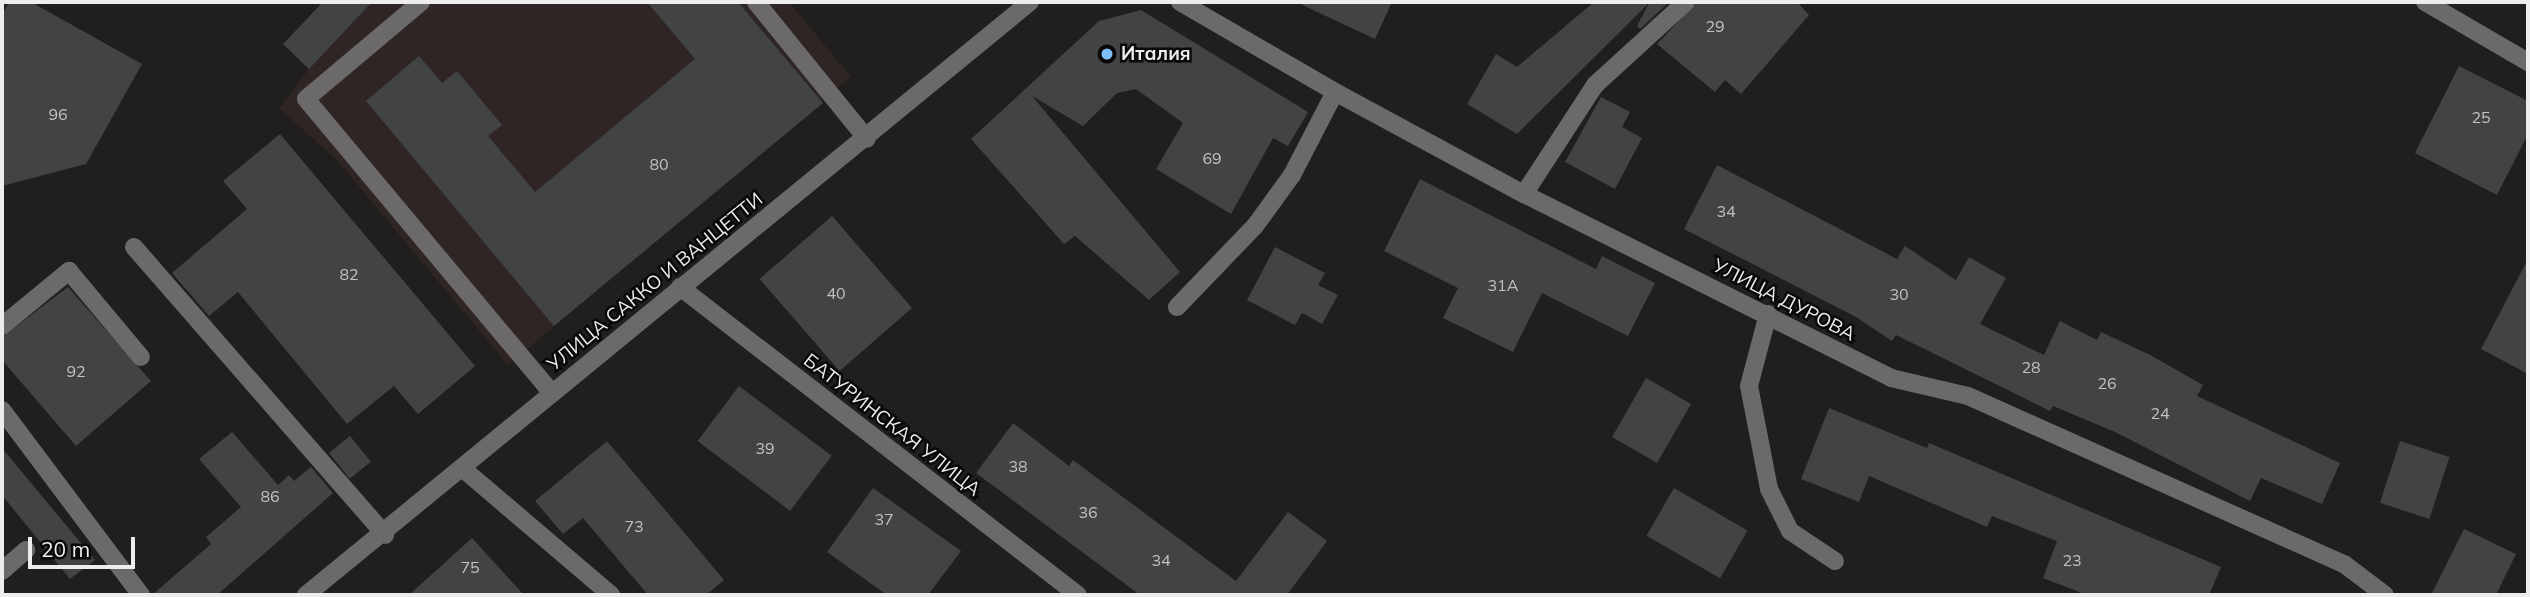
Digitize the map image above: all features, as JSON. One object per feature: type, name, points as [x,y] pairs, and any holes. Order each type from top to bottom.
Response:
[{"type":"street","points":[[421,2],[306,99],[552,393]]},
{"type":"street","points":[[756,2],[867,139]]},
{"type":"street","name":"УЛИЦА САККО И ВАНЦЕТТИ","points":[[306,595],[385,535],[680,287],[867,139],[1031,2]]},
{"type":"street","name":"УЛИЦА ДУРОВА","points":[[1181,2],[1335,92],[1524,194],[1768,314],[1891,379],[1968,396],[2344,564],[2385,595]]},
{"type":"street","points":[[1524,194],[1595,85],[1686,2]]},
{"type":"street","points":[[2425,2],[2528,62]]},
{"type":"street","points":[[1177,307],[1255,226],[1292,175],[1335,92]]},
{"type":"street","points":[[134,247],[385,535]]},
{"type":"street","points":[[2,326],[69,271],[141,357]]},
{"type":"street","name":"БАТУРИНСКАЯ УЛИЦА","points":[[680,287],[1078,595]]},
{"type":"street","points":[[1768,314],[1749,386],[1769,489],[1790,531],[1835,561]]},
{"type":"street","points":[[2,410],[141,595]]},
{"type":"street","points":[[462,468],[611,595]]},
{"type":"street","points":[[2,571],[26,550]]},
{"type":"shaded area","points":[[323,2],[789,2],[851,77],[508,365],[337,160],[279,108],[309,69],[283,44]]},
{"type":"building","points":[[9,2],[31,2],[142,64],[86,164],[2,186],[2,15]]},
{"type":"building","points":[[323,2],[372,2],[309,69],[283,44]]},
{"type":"building","points":[[647,2],[738,2],[823,103],[554,326],[366,101],[419,56],[442,83],[457,71],[502,125],[488,136],[535,192],[695,59]]},
{"type":"building","points":[[1296,2],[1392,2],[1375,39]]},
{"type":"building","points":[[1594,2],[1669,2],[1640,29],[1637,26],[1649,3],[1517,134],[1467,104],[1496,54],[1517,67]]},
{"type":"building","points":[[1697,2],[1797,2],[1809,15],[1741,94],[1725,80],[1715,92],[1657,44]]},
{"type":"building","points":[[1141,10],[1308,112],[1288,146],[1273,138],[1231,214],[1156,169],[1183,123],[1136,89],[1117,93],[1083,126],[1032,96],[1180,272],[1149,300],[1075,236],[1064,244],[971,139],[1099,21]]},
{"type":"building","points":[[2459,66],[2528,101],[2528,134],[2497,195],[2415,153]]},
{"type":"building","points":[[1601,97],[1630,112],[1622,127],[1642,138],[1615,189],[1565,162]]},
{"type":"building","points":[[280,134],[475,366],[418,414],[394,386],[347,424],[238,292],[209,316],[172,273],[247,209],[223,181]]},
{"type":"building","points":[[1717,165],[1897,259],[1905,246],[1956,280],[1969,257],[2006,278],[1980,324],[2044,355],[2060,321],[2097,340],[2101,332],[2150,355],[2203,385],[2197,396],[2340,463],[2322,504],[2261,478],[2250,501],[2115,432],[2053,406],[2050,411],[1896,335],[1892,341],[1856,317],[1684,229]]},
{"type":"building","points":[[1420,179],[1596,269],[1602,256],[1655,283],[1628,336],[1542,293],[1513,352],[1443,318],[1458,288],[1384,251]]},
{"type":"building","points":[[832,216],[912,308],[840,371],[760,279]]},
{"type":"building","points":[[1275,247],[1325,273],[1318,285],[1338,295],[1322,324],[1302,313],[1295,325],[1247,300]]},
{"type":"building","points":[[2528,259],[2528,374],[2481,349]]},
{"type":"building","points":[[68,287],[151,381],[76,446],[2,360],[2,337]]},
{"type":"building","points":[[1646,378],[1691,404],[1657,463],[1612,437]]},
{"type":"building","points":[[739,386],[832,456],[790,511],[697,441]]},
{"type":"building","points":[[1829,408],[1927,448],[1929,443],[2221,567],[2209,595],[2087,595],[2043,578],[2057,541],[1992,516],[1987,527],[1869,476],[1859,502],[1801,479]]},
{"type":"building","points":[[1013,423],[1069,466],[1073,460],[1236,581],[1288,512],[1327,541],[1287,595],[1140,595],[976,473]]},
{"type":"building","points":[[232,432],[278,485],[289,475],[294,481],[311,467],[333,493],[217,595],[152,595],[211,544],[206,537],[241,507],[199,459]]},
{"type":"building","points":[[350,436],[371,462],[350,479],[329,453]]},
{"type":"building","points":[[607,441],[724,580],[706,595],[648,595],[583,518],[563,534],[535,501]]},
{"type":"building","points":[[2400,441],[2449,457],[2429,519],[2380,503]]},
{"type":"building","points":[[2,448],[95,560],[70,579],[2,495]]},
{"type":"building","points":[[873,488],[961,551],[928,595],[887,595],[827,552]]},
{"type":"building","points":[[1674,488],[1748,530],[1720,578],[1646,536]]},
{"type":"building","points":[[2464,529],[2516,554],[2496,595],[2431,595]]},
{"type":"building","points":[[472,538],[524,595],[409,595]]},
{"type":"place","name":"Италия","points":[[1107,54]]}]
